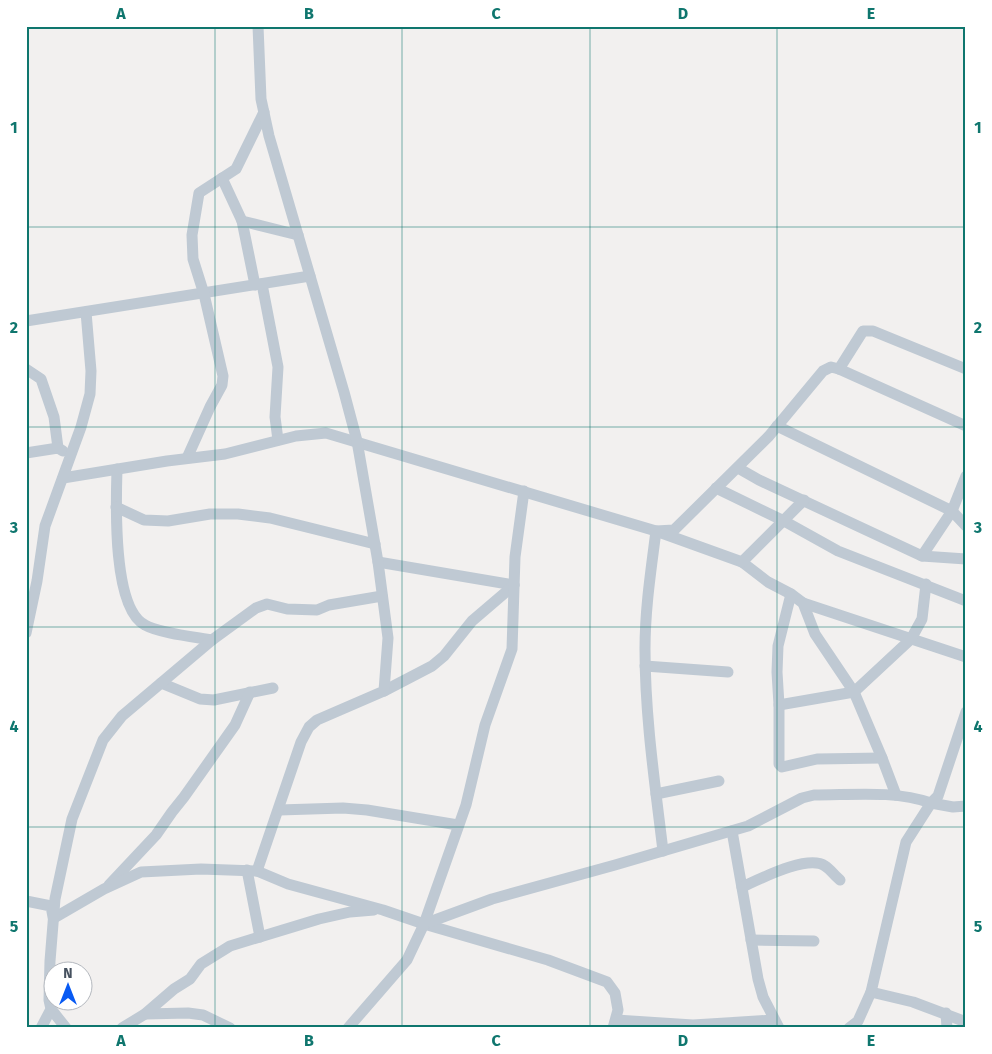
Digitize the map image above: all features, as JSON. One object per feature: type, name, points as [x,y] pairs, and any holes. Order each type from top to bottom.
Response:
[{"type":"street","points":[[258,26],[261,99],[268,136],[357,441],[378,562],[388,638],[384,691]]},
{"type":"street","points":[[187,458],[222,385],[223,376],[204,294],[193,259],[192,235],[198,192],[236,169],[264,112]]},
{"type":"street","points":[[222,178],[242,222],[278,367],[275,417],[278,440]]},
{"type":"street","points":[[242,222],[298,235]]},
{"type":"street","points":[[26,321],[310,276]]},
{"type":"street","points":[[26,633],[32,581],[45,526],[71,455],[90,394],[91,371],[86,312]]},
{"type":"street","points":[[839,369],[863,330],[874,331],[966,369]]},
{"type":"street","points":[[656,531],[674,530],[738,468],[777,426],[823,371],[831,367],[966,426]]},
{"type":"street","points":[[26,369],[41,379],[54,417],[58,448]]},
{"type":"street","points":[[777,426],[952,511],[966,526]]},
{"type":"street","points":[[63,478],[187,458],[226,454],[296,436],[326,432],[656,531],[742,562],[768,582],[791,594],[803,603],[966,657]]},
{"type":"street","points":[[26,453],[58,448],[71,455]]},
{"type":"street","points":[[738,468],[759,480],[922,556],[966,559]]},
{"type":"street","points":[[117,469],[118,557],[128,607],[144,625],[212,640]]},
{"type":"street","points":[[922,556],[952,511],[966,476]]},
{"type":"street","points":[[716,488],[784,520],[838,551],[966,601]]},
{"type":"street","points":[[348,1028],[407,960],[424,924],[466,804],[485,725],[500,689],[512,650],[514,585],[524,491]]},
{"type":"street","points":[[742,562],[804,500]]},
{"type":"street","points":[[116,507],[144,520],[168,520],[210,514],[238,514],[270,518],[375,544]]},
{"type":"street","points":[[656,531],[646,616],[645,666],[647,708],[663,851]]},
{"type":"street","points":[[378,562],[514,585]]},
{"type":"street","points":[[779,705],[854,692],[910,639],[922,619],[926,584]]},
{"type":"street","points":[[260,937],[252,870],[279,810],[300,742],[309,727],[317,720],[384,691],[432,666],[444,656],[472,621],[514,585]]},
{"type":"street","points":[[791,594],[778,646],[779,764],[782,767],[817,758],[882,758]]},
{"type":"street","points":[[51,962],[55,899],[72,819],[103,740],[122,716],[212,640],[245,614],[256,608],[267,604],[288,609],[317,610],[329,605],[382,596]]},
{"type":"street","points":[[803,603],[815,634],[854,692],[896,795]]},
{"type":"street","points":[[645,666],[728,672]]},
{"type":"street","points":[[161,684],[200,699],[214,700],[273,688]]},
{"type":"street","points":[[104,890],[156,835],[235,725],[250,692]]},
{"type":"street","points":[[849,1028],[858,1021],[871,992],[906,842],[931,803],[938,796],[966,712]]},
{"type":"street","points":[[656,794],[719,781]]},
{"type":"street","points":[[424,924],[492,899],[748,826],[802,798],[814,794],[896,795],[915,797],[931,803],[953,807],[966,806]]},
{"type":"street","points":[[279,810],[359,809],[458,825]]},
{"type":"street","points":[[54,918],[141,872],[201,869],[252,870],[288,884],[383,910],[424,924],[548,960],[608,982],[615,993],[618,1010],[614,1024],[693,1026],[776,1024],[763,997],[732,831]]},
{"type":"street","points":[[742,886],[788,867],[814,863],[825,865],[840,880]]},
{"type":"street","points":[[26,901],[51,906],[54,918]]},
{"type":"street","points":[[122,1028],[145,1014],[174,989],[190,979],[201,964],[230,946],[319,919],[350,912],[383,910]]},
{"type":"street","points":[[751,940],[814,941]]},
{"type":"street","points":[[871,992],[913,1002],[966,1022]]},
{"type":"street","points":[[41,1028],[49,1012]]},
{"type":"street","points":[[53,1012],[66,1028]]},
{"type":"street","points":[[145,1014],[188,1013],[203,1016],[230,1028]]},
{"type":"street","points":[[946,1013],[947,1028]]}]
